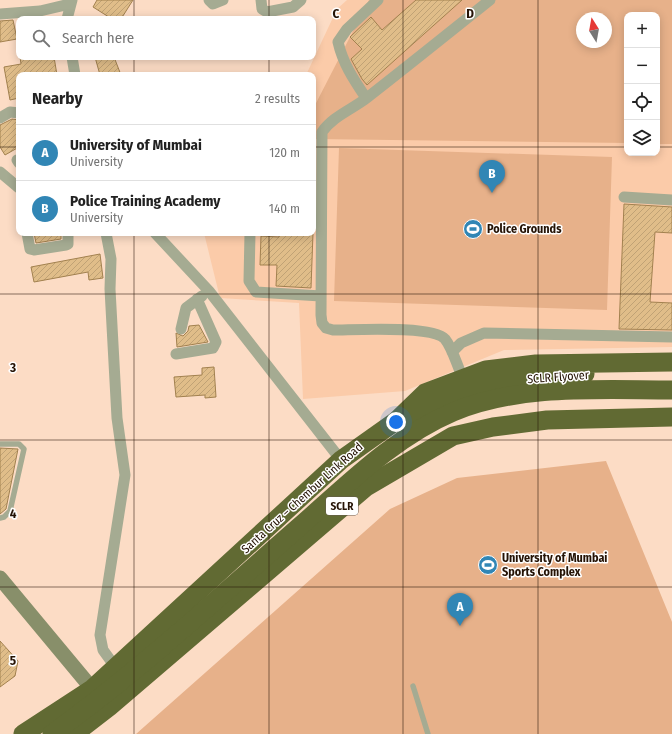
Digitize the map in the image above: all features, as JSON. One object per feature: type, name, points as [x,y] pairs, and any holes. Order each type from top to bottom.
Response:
[{"type":"highway","name":"Santa Cruz – Chembur Link Road","points":[[23,734],[92,689],[341,460],[396,421],[425,392],[486,370],[536,364],[672,362]]},
{"type":"highway","name":"SCLR Flyover","points":[[396,421],[425,411],[448,399],[480,387],[511,381],[585,374],[672,375]]},
{"type":"highway","points":[[52,734],[92,705],[159,649],[379,457],[424,427],[452,412],[484,402],[514,396],[586,390],[672,390]]},
{"type":"highway","name":"SCLR","points":[[74,734],[109,707],[366,487],[453,436],[493,427],[547,420],[672,417]]},
{"type":"street","points":[[209,0],[213,4],[223,0]]},
{"type":"street","points":[[261,0],[262,9],[267,12],[293,7],[301,0]]},
{"type":"street","points":[[366,98],[350,75],[341,56],[338,42],[347,28],[378,0]]},
{"type":"street","points":[[463,378],[452,352],[444,338],[434,332],[404,330],[333,330],[326,328],[322,323],[320,296],[318,132],[335,118],[366,98],[490,0]]},
{"type":"street","points":[[0,14],[40,11],[71,2],[68,16]]},
{"type":"street","points":[[72,60],[74,72]]},
{"type":"street","points":[[0,118],[10,112],[16,113]]},
{"type":"street","points":[[0,172],[16,185]]},
{"type":"street","points":[[624,197],[672,200]]},
{"type":"street","points":[[28,236],[30,249],[34,250],[66,245],[69,240],[68,236]]},
{"type":"street","points":[[107,236],[111,259],[110,289],[117,418],[125,476],[100,635],[103,650],[116,668]]},
{"type":"street","points":[[158,236],[209,291],[341,460]]},
{"type":"street","points":[[250,236],[249,281],[256,292],[320,296]]},
{"type":"street","points":[[181,329],[186,308],[209,291]]},
{"type":"street","points":[[176,354],[213,348],[215,346],[216,342],[197,299]]},
{"type":"street","points":[[452,352],[461,343],[484,333],[672,337]]},
{"type":"street","points":[[0,578],[92,689],[109,707]]},
{"type":"lane","points":[[0,444],[19,444],[24,449],[10,511],[4,517],[0,518]]},
{"type":"lane","points":[[413,686],[428,734]]},
{"type":"shaded area","points":[[347,0],[672,0],[672,347],[504,350],[405,391],[303,399],[299,303],[220,298],[205,236],[316,236],[316,72],[307,72],[313,60],[316,60],[316,54],[337,9]]},
{"type":"shaded area","points":[[369,0],[672,0],[672,144],[660,144],[660,12],[624,12],[624,143],[316,139],[316,103]]},
{"type":"shaded area","name":"Police Grounds","points":[[339,148],[612,157],[607,310],[334,301]]},
{"type":"shaded area","name":"University of Mumbai Sports Complex","points":[[606,461],[672,622],[672,734],[136,734],[390,509],[457,478]]},
{"type":"building","points":[[97,0],[133,0],[123,16],[107,16],[93,7]]},
{"type":"building","points":[[416,0],[462,0],[367,85],[351,59],[362,49],[350,37],[371,17],[382,30]]},
{"type":"building","points":[[13,20],[16,39],[0,42],[0,21]]},
{"type":"building","points":[[20,60],[54,60],[56,72],[16,72],[16,99],[10,100],[4,67],[21,64]]},
{"type":"building","points":[[96,60],[115,60],[120,72],[99,72]]},
{"type":"building","points":[[12,119],[16,120],[16,149],[5,155],[0,147],[0,125]]},
{"type":"building","points":[[624,204],[672,207],[672,233],[655,232],[650,302],[672,303],[672,330],[619,329]]},
{"type":"building","points":[[35,236],[61,236],[61,239],[36,243]]},
{"type":"building","points":[[261,236],[313,236],[311,288],[276,286],[277,265],[260,265]]},
{"type":"building","points":[[100,254],[103,278],[89,280],[88,272],[34,282],[31,267]]},
{"type":"building","points":[[199,325],[208,342],[177,347],[176,333],[183,336],[188,331],[189,326]]},
{"type":"building","points":[[214,367],[216,397],[205,398],[205,395],[176,397],[174,377],[202,375],[202,368]]},
{"type":"building","points":[[0,448],[18,449],[6,509],[0,514]]},
{"type":"building","points":[[0,641],[18,661],[15,676],[0,687]]},
{"type":"place","name":"Police Training Academy","points":[[492,193]]},
{"type":"place","name":"Police Grounds","points":[[473,229]]},
{"type":"place","name":"University of Mumbai Sports Complex","points":[[488,565]]},
{"type":"place","name":"University of Mumbai","points":[[460,626]]}]
